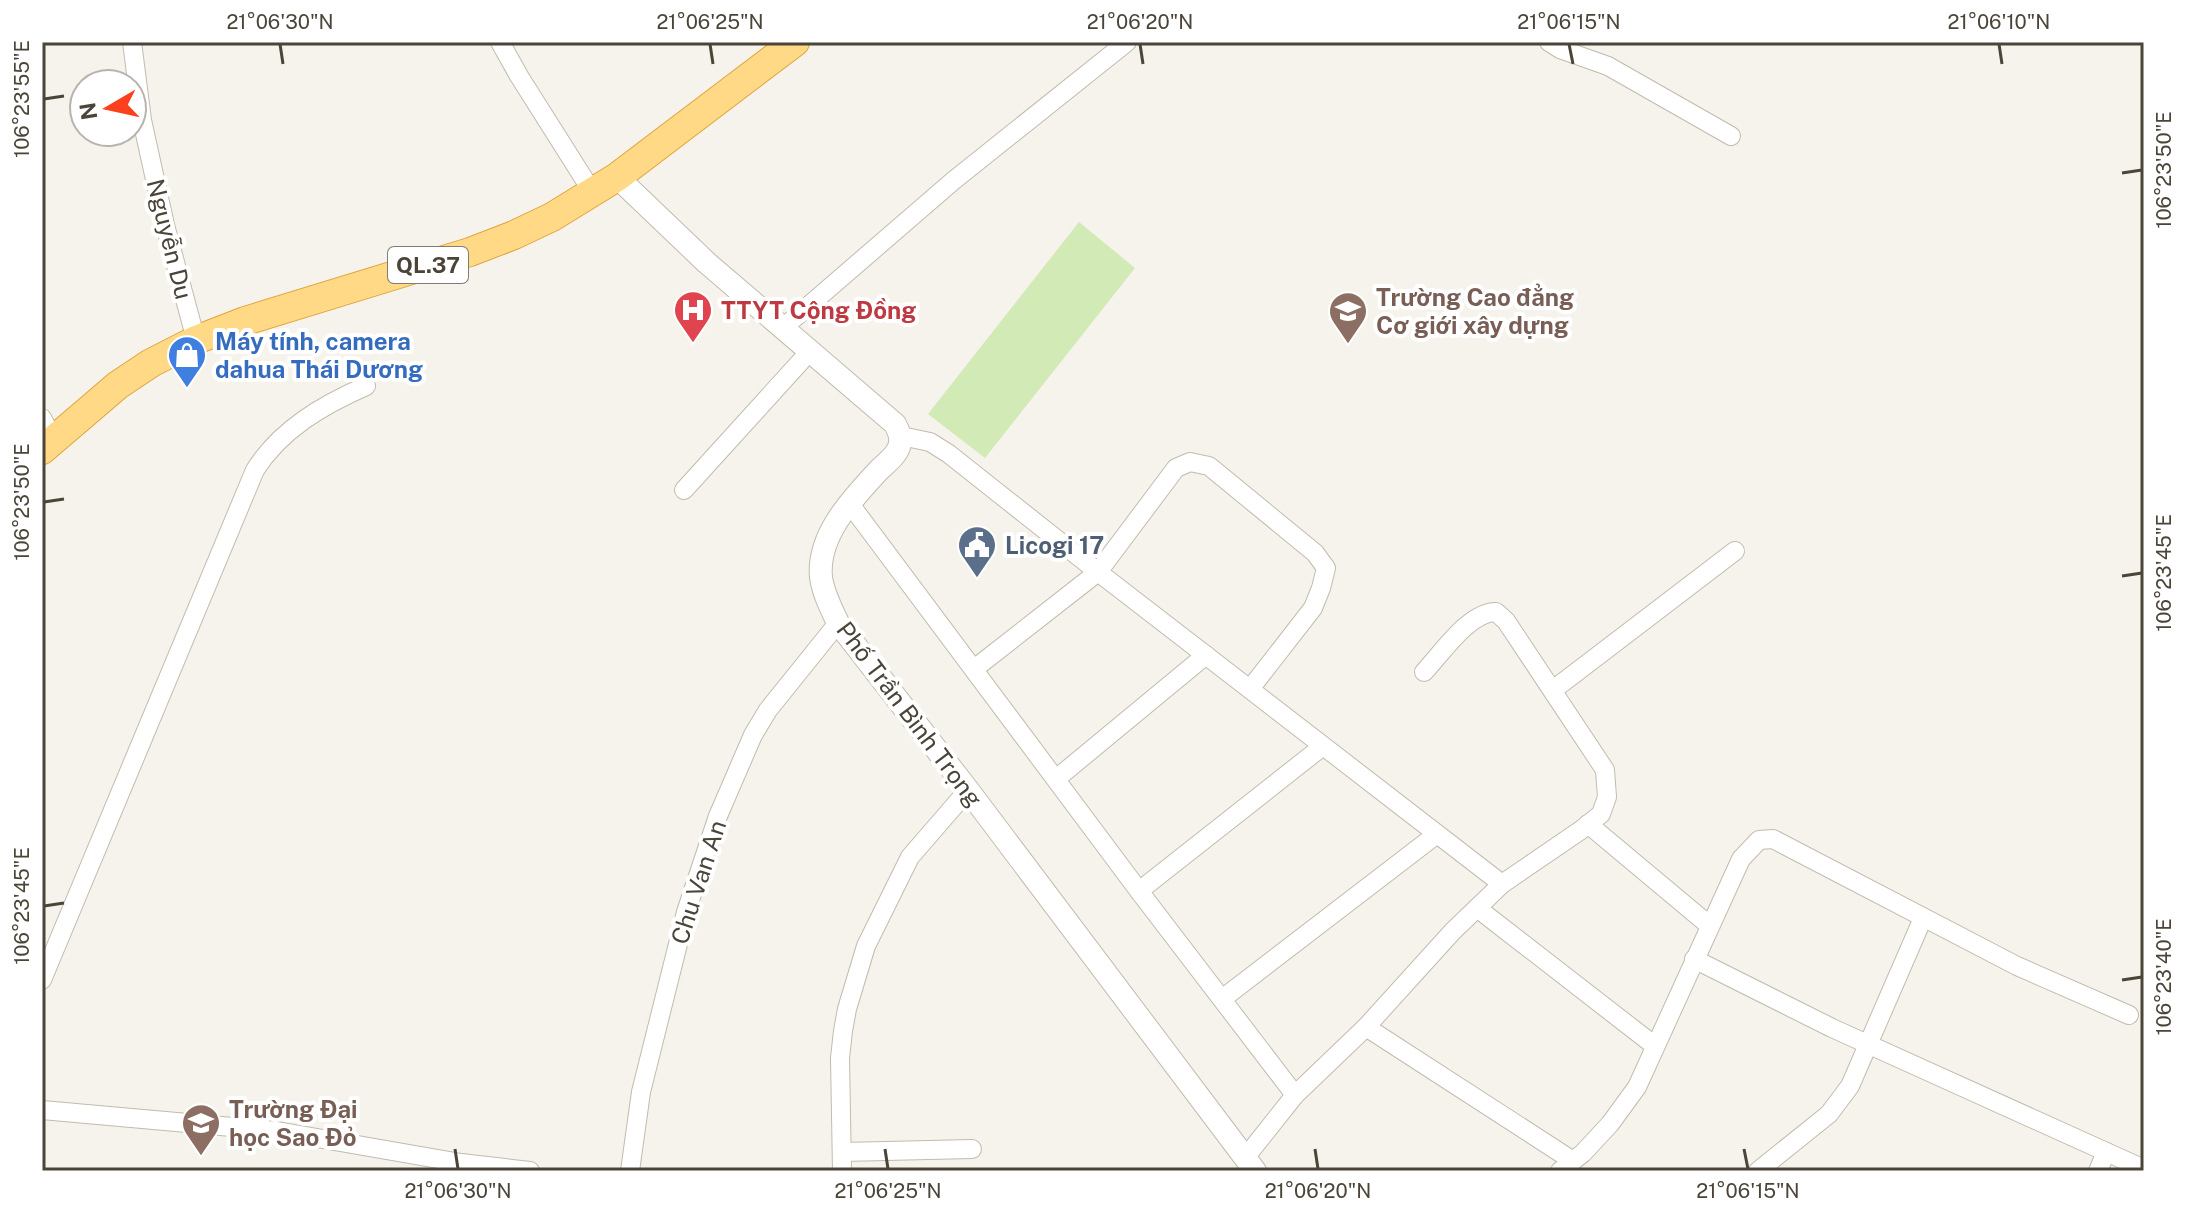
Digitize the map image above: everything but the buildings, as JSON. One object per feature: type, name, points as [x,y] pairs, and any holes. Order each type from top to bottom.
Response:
[{"type":"highway","name":"QL.37","points":[[46,436],[151,363],[196,340],[245,321],[470,252],[552,217],[617,177],[795,42]]},
{"type":"street","name":"Nguyễn Du","points":[[132,42],[145,135],[196,340]]},
{"type":"street","points":[[500,42],[593,193]]},
{"type":"street","points":[[784,327],[953,181],[1127,42]]},
{"type":"street","points":[[1549,42],[1608,66],[1731,136]]},
{"type":"street","points":[[617,177],[707,263],[895,424],[901,436],[930,442],[949,454],[1502,884]]},
{"type":"street","points":[[684,490],[811,350]]},
{"type":"street","points":[[42,980],[255,470],[268,450],[306,418],[366,386]]},
{"type":"street","name":"Phố Trần Bình Trọng","points":[[901,436],[899,450],[850,504],[822,555],[821,577],[838,623],[1250,1164]]},
{"type":"street","points":[[974,669],[1098,572],[1176,468],[1190,462],[1209,466],[1315,553],[1326,568],[1313,608],[1250,689]]},
{"type":"street","points":[[850,504],[1295,1095]]},
{"type":"street","points":[[1553,690],[1735,551]]},
{"type":"street","points":[[1250,1164],[1295,1095],[1366,1027],[1453,931],[1502,884],[1601,814],[1607,797],[1605,770],[1506,621],[1496,612],[1485,612],[1466,626],[1424,672]]},
{"type":"street","name":"Chu Van An","points":[[630,1171],[641,1092],[678,942],[697,874],[718,816],[753,735],[768,710],[838,623]]},
{"type":"street","points":[[1056,779],[1206,655]]},
{"type":"street","points":[[1139,891],[1323,746]]},
{"type":"street","points":[[968,790],[910,857],[866,946],[847,1009],[840,1058],[842,1162],[972,1149]]},
{"type":"street","points":[[1588,824],[1710,926]]},
{"type":"street","points":[[1222,999],[1437,834]]},
{"type":"street","points":[[1366,1027],[1567,1166],[1610,1124],[1637,1087],[1741,859],[1759,840],[1773,839],[2017,966],[2129,1015]]},
{"type":"street","points":[[1477,908],[1655,1046]]},
{"type":"street","points":[[1758,1171],[1829,1114],[1850,1086],[1923,918]]},
{"type":"street","points":[[1694,959],[1869,1045],[2144,1169]]},
{"type":"street","points":[[42,1110],[277,1131],[461,1163],[530,1171]]},
{"type":"street","points":[[2098,1171],[2106,1152]]},
{"type":"green space","points":[[1079,222],[1135,268],[985,458],[928,414]]},
{"type":"place","name":"TTYT Cộng Đồng","points":[[693,344]]},
{"type":"place","name":"Trường Cao đẳng Cơ giới xây dựng","points":[[1348,345]]},
{"type":"place","name":"Máy tính, camera dahua Thái Dương","points":[[187,389]]},
{"type":"place","name":"Licogi 17","points":[[977,579]]},
{"type":"place","name":"Trường Đại học Sao Đỏ","points":[[201,1157]]}]
